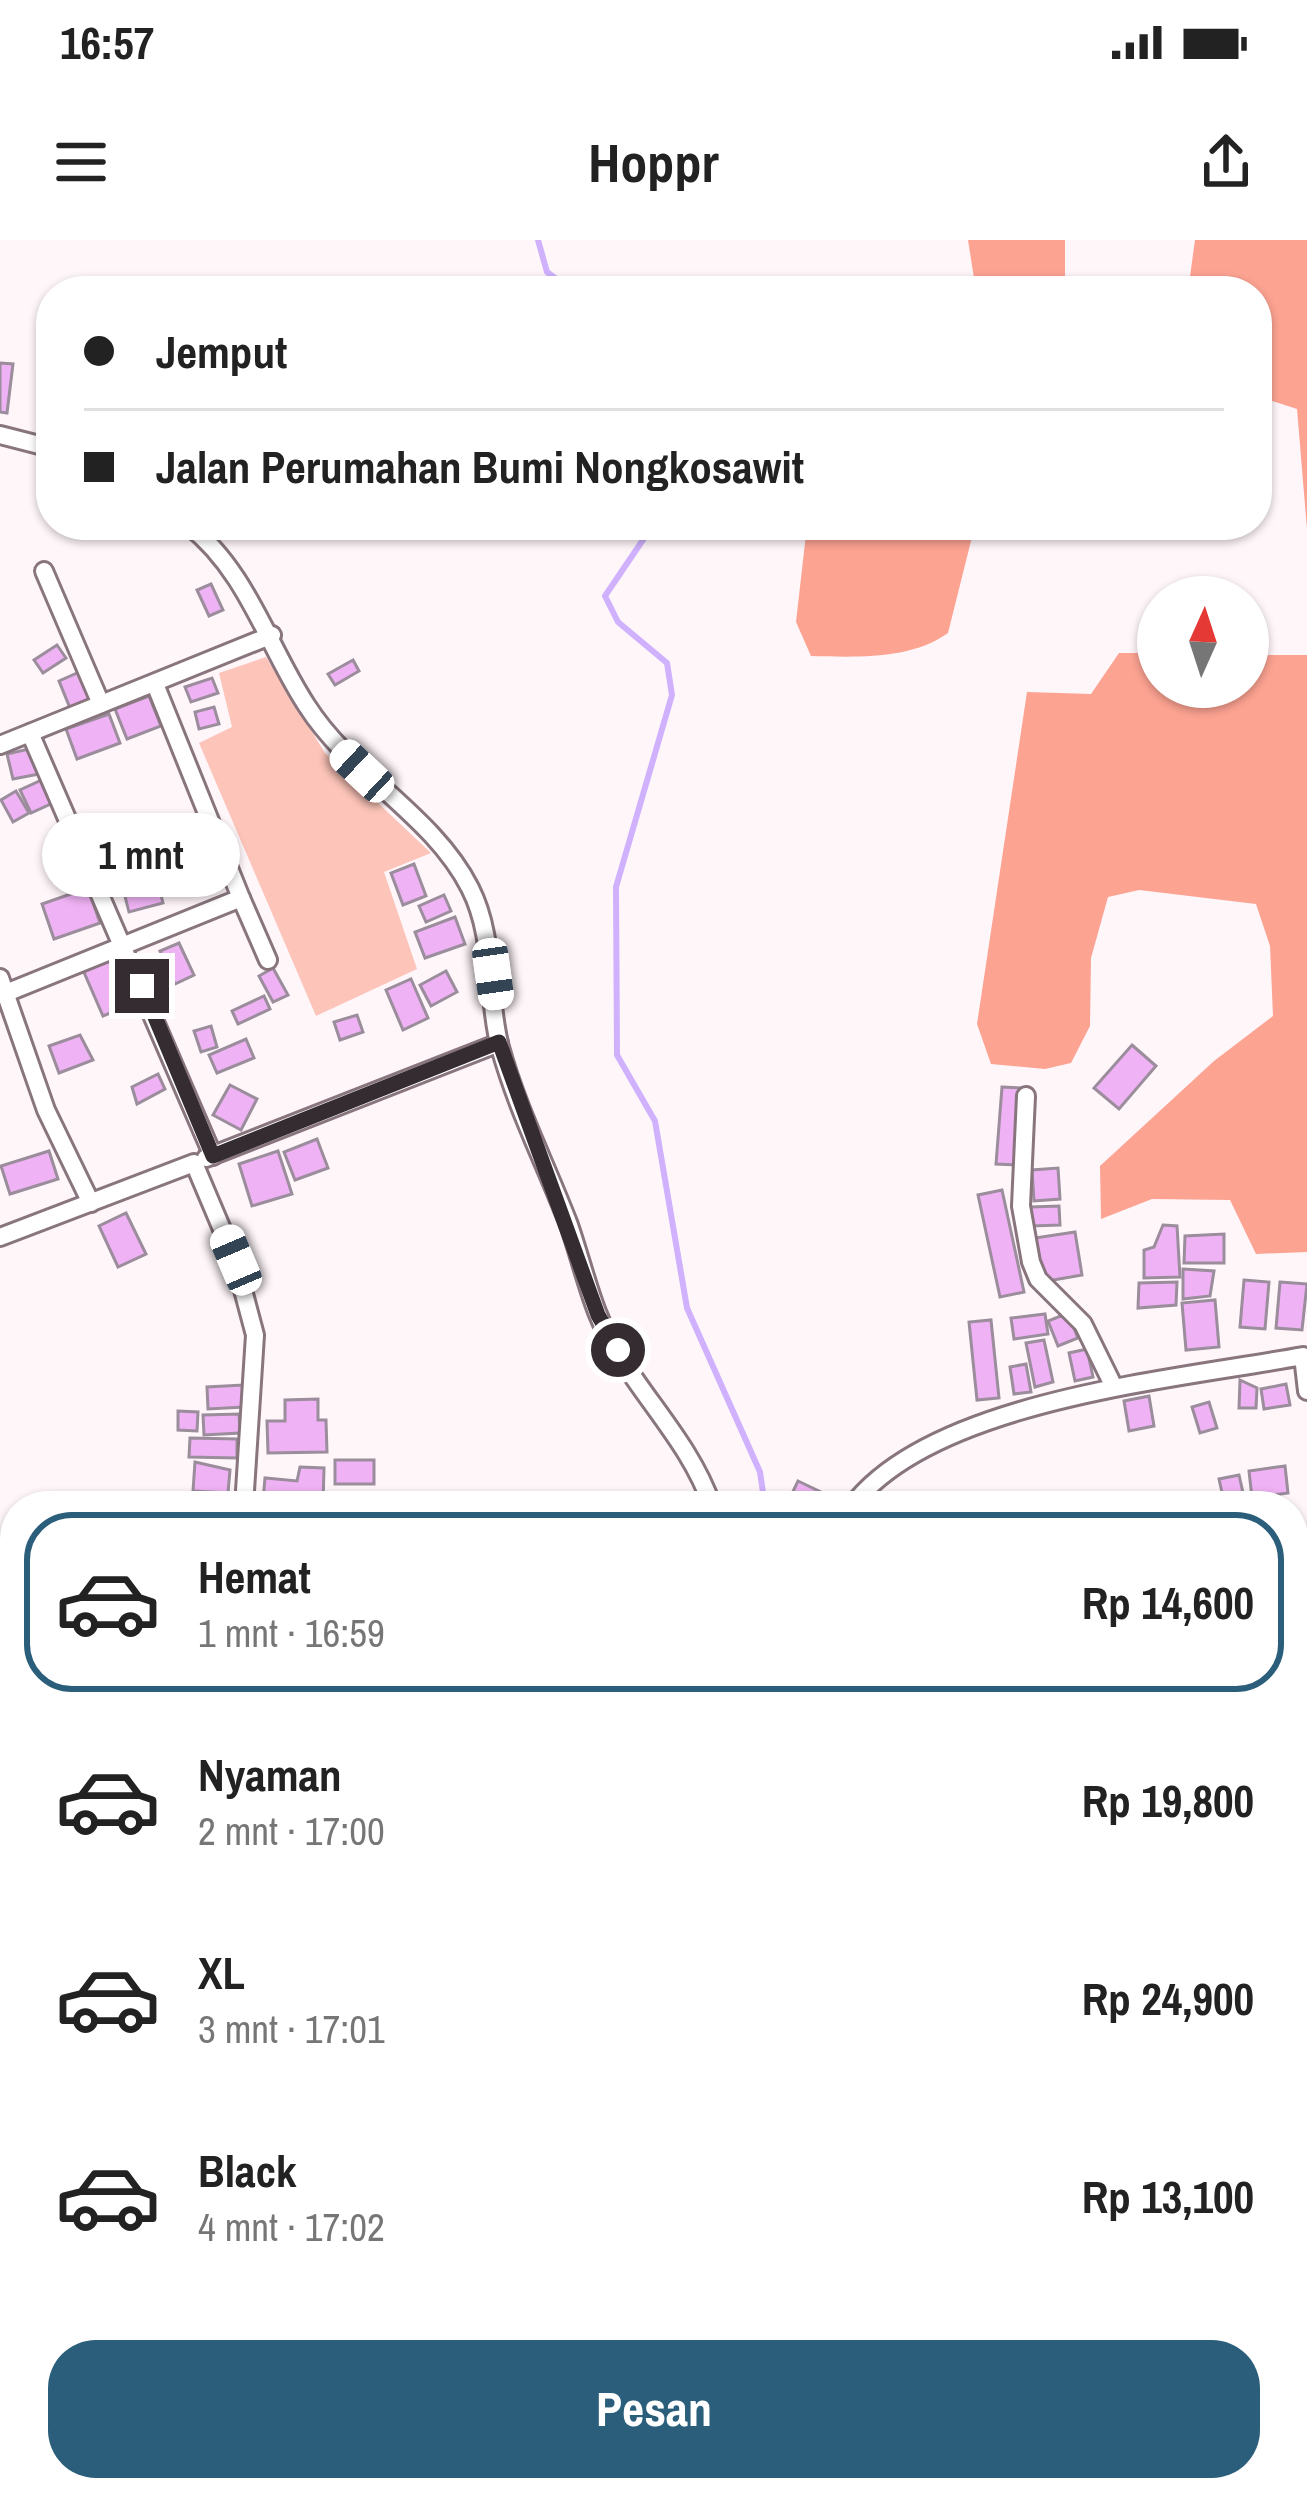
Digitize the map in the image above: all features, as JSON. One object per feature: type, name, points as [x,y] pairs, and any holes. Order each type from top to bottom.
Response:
[{"type":"street","points":[[0,435],[36,444]]},
{"type":"street","points":[[203,540],[222,560],[272,635],[304,703],[337,748],[445,849],[471,889],[489,944],[499,1042],[598,1315],[637,1385],[694,1461],[706,1491]]},
{"type":"street","points":[[44,571],[101,704]]},
{"type":"street","points":[[0,745],[272,635]]},
{"type":"street","points":[[155,684],[268,960]]},
{"type":"street","points":[[30,733],[213,1156]]},
{"type":"street","points":[[91,1202],[46,1110],[3,985],[242,898]]},
{"type":"street","points":[[0,1237],[499,1042]]},
{"type":"street","points":[[1026,1096],[1021,1206],[1030,1262],[1038,1279],[1083,1324],[1114,1387]]},
{"type":"street","points":[[194,1163],[249,1299],[254,1375],[245,1491]]},
{"type":"street","points":[[863,1491],[871,1480],[925,1449],[1114,1387],[1305,1355],[1307,1391]]},
{"type":"shaded area","points":[[968,240],[1065,240],[1065,276],[974,276]]},
{"type":"shaded area","points":[[1195,240],[1307,240],[1307,529],[1297,409],[1272,401],[1272,276],[1190,276]]},
{"type":"shaded area","points":[[805,540],[971,540],[948,633],[933,642],[900,652],[811,656],[796,622]]},
{"type":"shaded area","points":[[1119,653],[1137,653],[1137,708],[1269,708],[1269,655],[1307,655],[1307,1252],[1256,1254],[1230,1200],[1152,1199],[1101,1219],[1100,1166],[1214,1061],[1273,1016],[1270,946],[1256,904],[1139,890],[1108,897],[1091,958],[1090,1026],[1071,1063],[1045,1069],[991,1064],[977,1024],[1027,692],[1091,694]]},
{"type":"shaded area","points":[[266,657],[325,753],[431,853],[384,872],[417,969],[316,1016],[199,743],[232,727],[219,673]]},
{"type":"building","points":[[0,363],[13,364],[7,413],[0,412]]},
{"type":"building","points":[[211,584],[223,610],[209,616],[197,590]]},
{"type":"building","points":[[57,645],[66,658],[43,673],[34,660]]},
{"type":"building","points":[[353,660],[359,671],[335,685],[328,674]]},
{"type":"building","points":[[84,670],[96,697],[70,708],[59,681]]},
{"type":"building","points":[[212,678],[218,693],[191,702],[185,687]]},
{"type":"building","points":[[149,696],[161,726],[127,739],[115,709]]},
{"type":"building","points":[[214,707],[219,724],[199,729],[195,712]]},
{"type":"building","points":[[109,714],[120,743],[77,759],[66,729]]},
{"type":"building","points":[[33,748],[39,774],[13,779],[7,754]]},
{"type":"building","points":[[46,778],[57,801],[31,813],[20,790]]},
{"type":"building","points":[[16,791],[29,813],[13,822],[1,800]]},
{"type":"building","points":[[205,837],[210,852],[177,864],[171,847]]},
{"type":"building","points":[[78,858],[85,880],[62,888],[55,866]]},
{"type":"building","points":[[153,864],[163,903],[129,912],[119,873]]},
{"type":"building","points":[[414,864],[426,896],[403,905],[391,873]]},
{"type":"building","points":[[88,888],[100,923],[54,939],[42,904]]},
{"type":"building","points":[[444,895],[451,911],[426,922],[419,906]]},
{"type":"building","points":[[455,917],[465,944],[425,958],[415,932]]},
{"type":"building","points":[[179,943],[194,975],[175,984],[160,951]]},
{"type":"building","points":[[112,957],[132,1004],[103,1016],[83,970]]},
{"type":"building","points":[[273,968],[288,995],[273,1002],[259,976]]},
{"type":"building","points":[[446,971],[457,992],[431,1006],[420,985]]},
{"type":"building","points":[[411,979],[428,1018],[403,1030],[386,990]]},
{"type":"building","points":[[264,996],[270,1009],[238,1024],[232,1011]]},
{"type":"building","points":[[357,1015],[363,1032],[340,1040],[334,1022]]},
{"type":"building","points":[[211,1026],[217,1047],[201,1052],[194,1031]]},
{"type":"building","points":[[80,1035],[93,1060],[59,1073],[49,1046]]},
{"type":"building","points":[[246,1039],[254,1058],[217,1073],[209,1055]]},
{"type":"building","points":[[1132,1045],[1156,1066],[1119,1109],[1094,1088]]},
{"type":"building","points":[[158,1074],[165,1089],[137,1104],[132,1087]]},
{"type":"building","points":[[230,1085],[257,1099],[241,1130],[213,1115]]},
{"type":"building","points":[[1002,1087],[1023,1088],[1017,1165],[996,1164]]},
{"type":"building","points":[[317,1139],[328,1168],[295,1180],[284,1152]]},
{"type":"building","points":[[49,1151],[58,1179],[10,1194],[1,1166]]},
{"type":"building","points":[[278,1151],[292,1194],[252,1206],[239,1164]]},
{"type":"building","points":[[1058,1168],[1060,1199],[1034,1201],[1032,1170]]},
{"type":"building","points":[[1002,1190],[1024,1292],[1000,1297],[978,1195]]},
{"type":"building","points":[[1059,1206],[1060,1225],[1031,1226],[1031,1207]]},
{"type":"building","points":[[126,1213],[146,1254],[118,1267],[99,1226]]},
{"type":"building","points":[[1163,1225],[1177,1226],[1180,1277],[1144,1278],[1144,1250],[1154,1247]]},
{"type":"building","points":[[1075,1232],[1082,1275],[1042,1282],[1035,1238]]},
{"type":"building","points":[[1224,1234],[1224,1263],[1184,1263],[1185,1236]]},
{"type":"building","points":[[1183,1269],[1214,1271],[1210,1296],[1183,1299]]},
{"type":"building","points":[[1244,1280],[1269,1282],[1265,1329],[1240,1327]]},
{"type":"building","points":[[1177,1282],[1176,1305],[1138,1308],[1139,1283]]},
{"type":"building","points":[[1280,1282],[1307,1284],[1302,1330],[1276,1328]]},
{"type":"building","points":[[1215,1300],[1219,1347],[1186,1350],[1182,1303]]},
{"type":"building","points":[[1068,1313],[1078,1338],[1058,1346],[1048,1321]]},
{"type":"building","points":[[1045,1314],[1048,1334],[1014,1339],[1011,1318]]},
{"type":"building","points":[[991,1320],[999,1398],[977,1400],[969,1322]]},
{"type":"building","points":[[1044,1340],[1053,1382],[1035,1387],[1026,1343]]},
{"type":"building","points":[[1087,1349],[1093,1377],[1075,1381],[1069,1353]]},
{"type":"building","points":[[1026,1364],[1031,1392],[1014,1394],[1010,1367]]},
{"type":"building","points":[[1240,1380],[1257,1388],[1256,1408],[1239,1408]]},
{"type":"building","points":[[1286,1384],[1290,1405],[1264,1409],[1261,1389]]},
{"type":"building","points":[[243,1385],[244,1407],[208,1409],[207,1387]]},
{"type":"building","points":[[1149,1396],[1154,1426],[1129,1431],[1124,1401]]},
{"type":"building","points":[[318,1399],[318,1420],[326,1420],[327,1452],[268,1453],[267,1421],[285,1421],[285,1400]]},
{"type":"building","points":[[1209,1402],[1217,1428],[1200,1433],[1192,1407]]},
{"type":"building","points":[[178,1411],[198,1412],[197,1431],[178,1430]]},
{"type":"building","points":[[239,1414],[240,1433],[204,1435],[203,1415]]},
{"type":"building","points":[[190,1438],[237,1439],[237,1458],[189,1457]]},
{"type":"building","points":[[335,1460],[374,1460],[374,1484],[335,1484]]},
{"type":"building","points":[[195,1462],[230,1470],[228,1491],[193,1491]]},
{"type":"building","points":[[1285,1466],[1288,1491],[1251,1491],[1249,1471]]},
{"type":"building","points":[[300,1467],[324,1468],[323,1491],[264,1491],[265,1478],[297,1481]]},
{"type":"building","points":[[1239,1475],[1243,1491],[1222,1491],[1219,1479]]},
{"type":"building","points":[[798,1481],[819,1491],[793,1491]]},
{"type":"waterway","points":[[538,240],[552,276]]},
{"type":"waterway","points":[[643,540],[605,596],[618,622],[667,663],[672,695],[616,887],[617,1055],[655,1121],[687,1308],[760,1472],[763,1491]]},
{"type":"route","points":[[142,986],[213,1156],[395,1088],[499,1042],[598,1315],[618,1350]]}]
